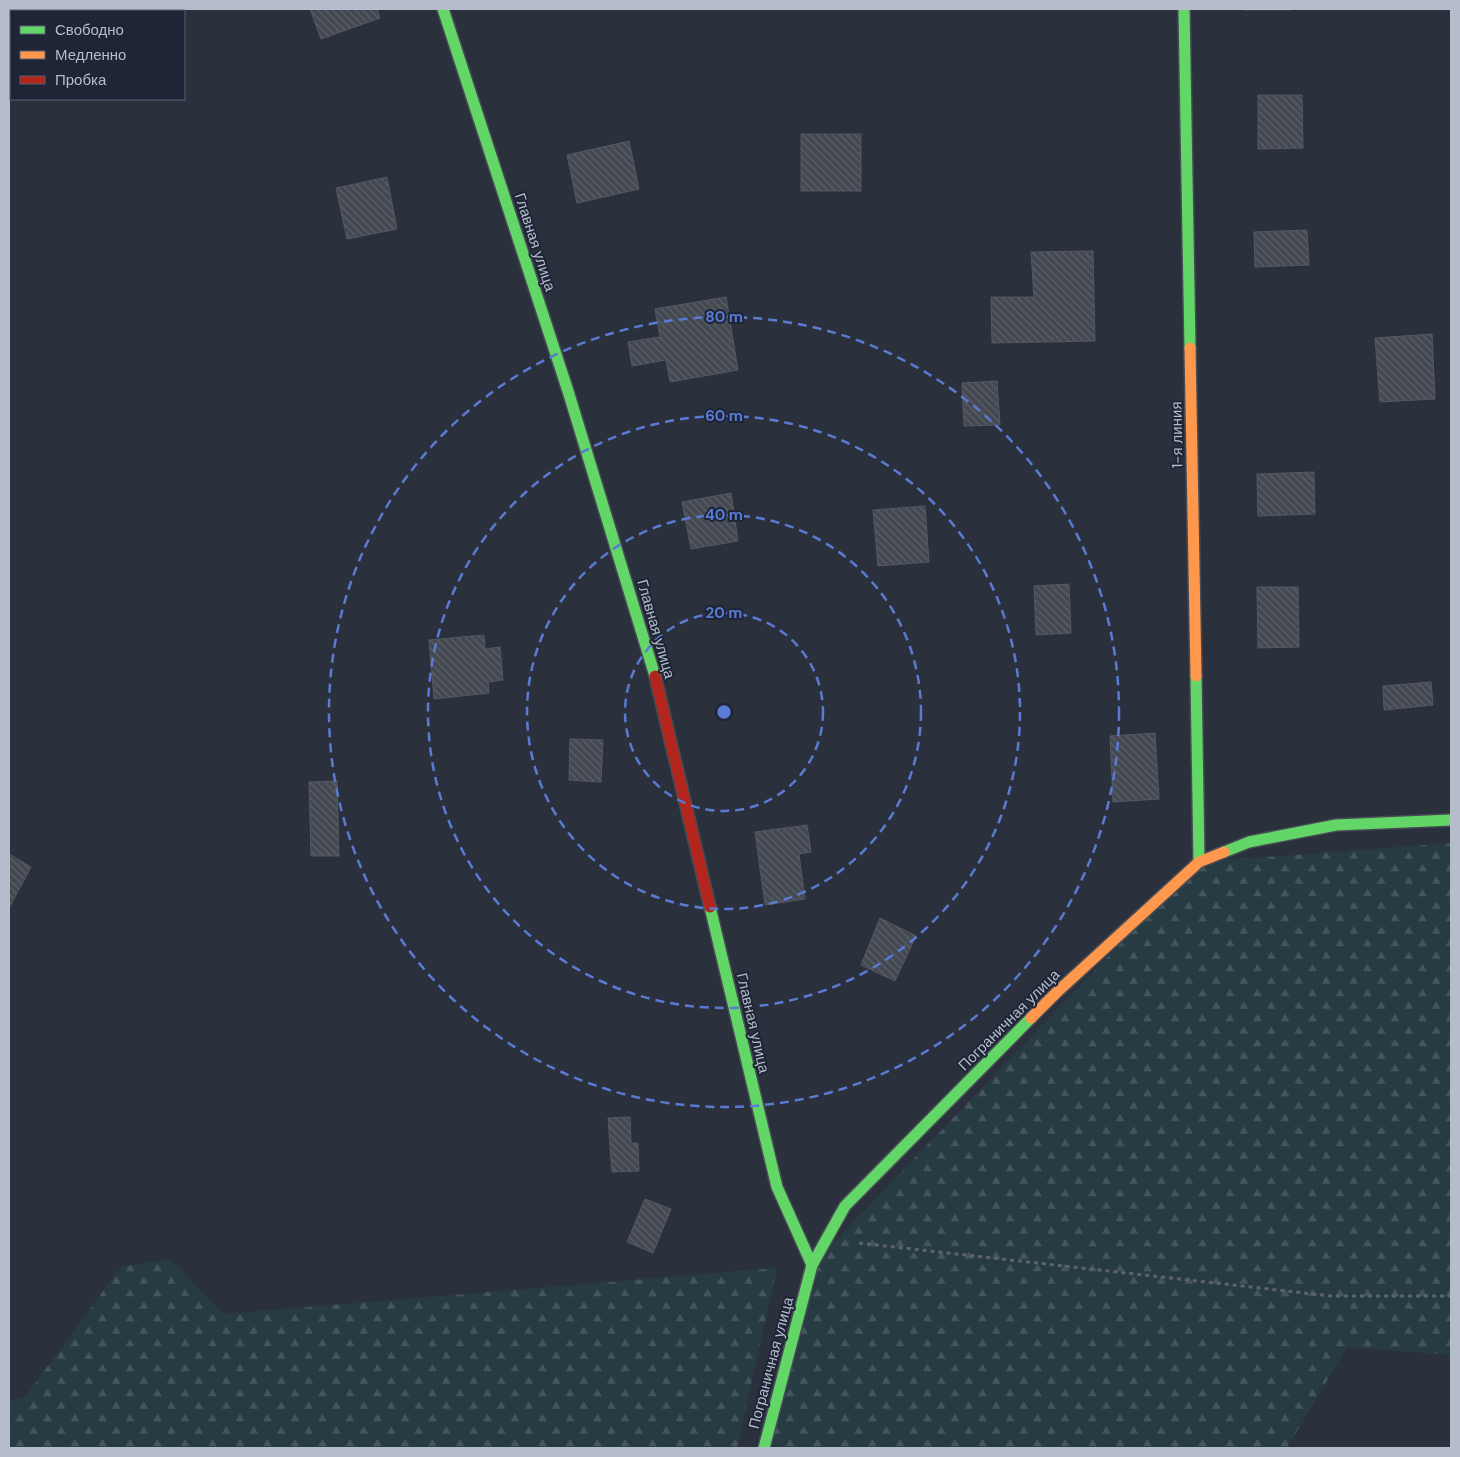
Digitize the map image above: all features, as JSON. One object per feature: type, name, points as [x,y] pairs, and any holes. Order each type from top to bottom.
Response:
[{"type":"street","name":"Главная улица","points":[[444,9],[568,391],[653,669],[777,1186],[812,1265]]},
{"type":"street","name":"1-я линия","points":[[1184,9],[1199,862]]},
{"type":"street","name":"Пограничная улица","points":[[764,1448],[812,1265],[845,1206],[1057,992],[1199,862],[1249,842],[1336,824],[1451,820]]},
{"type":"path","points":[[826,1239],[1331,1296],[1451,1296]]},
{"type":"green space","points":[[1451,843],[1451,1355],[1347,1347],[1287,1448],[758,1448],[812,1265],[1199,862]]},
{"type":"green space","points":[[170,1259],[224,1314],[777,1268],[737,1448],[9,1448],[9,1400],[25,1397],[121,1267]]},
{"type":"building","points":[[310,9],[377,9],[380,18],[321,39]]},
{"type":"building","points":[[1291,9],[1291,10],[1243,10]]},
{"type":"building","points":[[1258,95],[1302,95],[1303,148],[1258,149]]},
{"type":"building","points":[[801,134],[861,134],[861,191],[801,191]]},
{"type":"building","points":[[629,141],[639,189],[577,203],[567,155]]},
{"type":"building","points":[[387,177],[397,229],[347,239],[336,188]]},
{"type":"building","points":[[1307,230],[1309,265],[1255,267],[1254,232]]},
{"type":"building","points":[[1093,251],[1095,341],[992,343],[991,297],[1034,297],[1031,252]]},
{"type":"building","points":[[726,297],[738,370],[670,382],[666,360],[632,366],[628,342],[660,337],[655,309]]},
{"type":"building","points":[[1432,334],[1435,399],[1380,402],[1375,338]]},
{"type":"building","points":[[997,381],[1000,425],[964,426],[962,383]]},
{"type":"building","points":[[1314,472],[1315,514],[1258,516],[1257,474]]},
{"type":"building","points":[[731,493],[738,541],[691,549],[682,502]]},
{"type":"building","points":[[925,506],[929,562],[878,566],[873,510]]},
{"type":"building","points":[[1069,584],[1071,633],[1036,635],[1034,586]]},
{"type":"building","points":[[1257,587],[1298,587],[1299,647],[1258,648]]},
{"type":"building","points":[[484,635],[485,649],[500,647],[503,680],[488,682],[489,693],[434,699],[429,640]]},
{"type":"building","points":[[1431,682],[1433,705],[1384,710],[1383,686]]},
{"type":"building","points":[[1155,733],[1159,799],[1113,802],[1110,736]]},
{"type":"building","points":[[570,739],[603,740],[601,782],[569,780]]},
{"type":"building","points":[[337,781],[339,856],[311,856],[309,782]]},
{"type":"building","points":[[807,825],[811,852],[799,854],[805,899],[765,905],[755,832]]},
{"type":"building","points":[[9,854],[31,867],[9,908]]},
{"type":"building","points":[[880,918],[916,936],[895,981],[861,965]]},
{"type":"building","points":[[630,1117],[631,1143],[638,1143],[639,1171],[612,1172],[608,1118]]},
{"type":"building","points":[[645,1199],[671,1209],[653,1253],[627,1242]]},
{"type":"traffic: fast","points":[[443,9],[568,391],[655,676]]},
{"type":"traffic: fast","points":[[1184,9],[1190,348]]},
{"type":"traffic: fast","points":[[1196,676],[1199,862]]},
{"type":"traffic: fast","points":[[1224,852],[1249,842],[1336,825],[1451,820]]},
{"type":"traffic: fast","points":[[710,907],[777,1187],[812,1265]]},
{"type":"traffic: fast","points":[[764,1448],[812,1265],[845,1206],[1031,1018]]},
{"type":"traffic: slow","points":[[1190,348],[1196,676]]},
{"type":"traffic: slow","points":[[1031,1018],[1199,862],[1224,852]]},
{"type":"traffic: jam","points":[[655,676],[710,907]]}]
